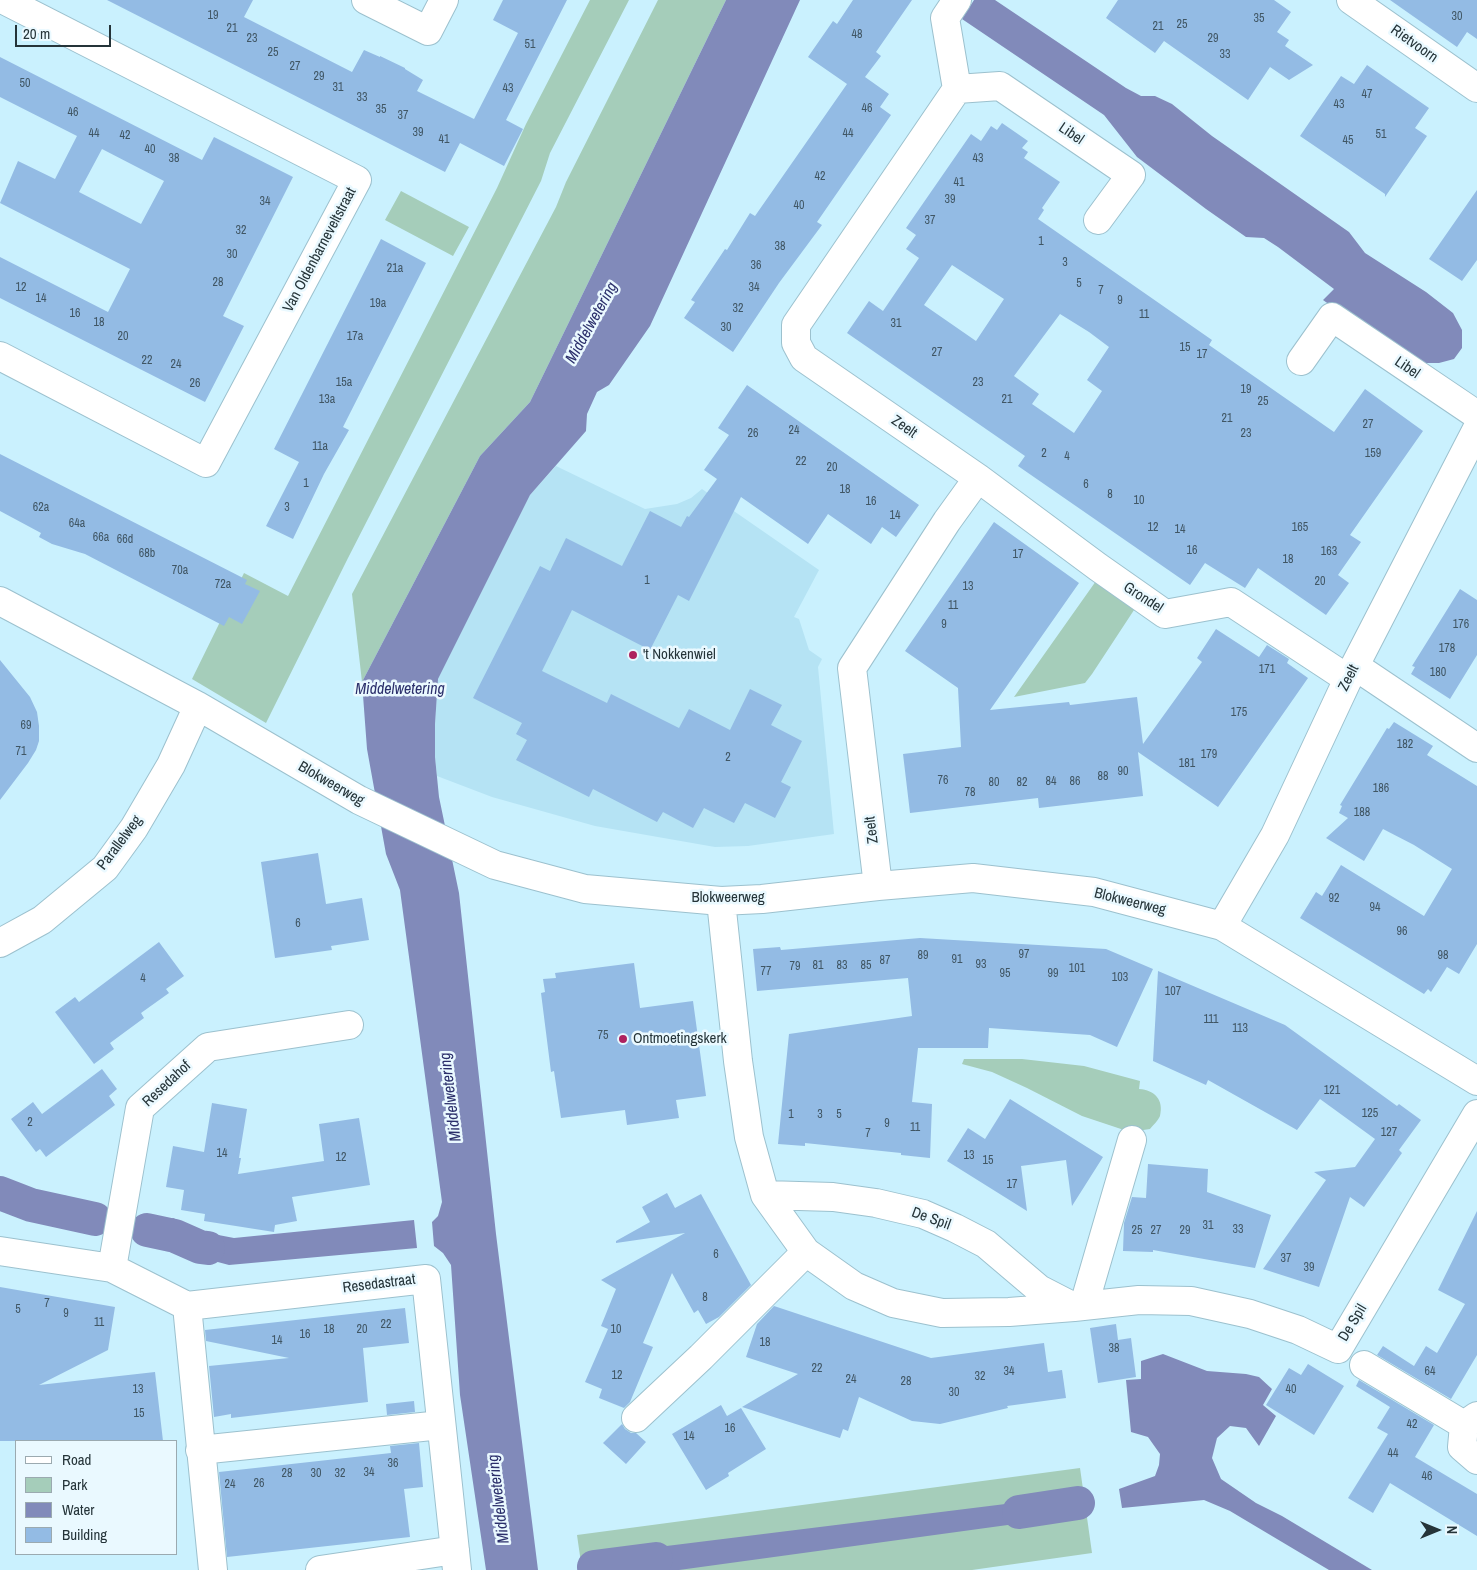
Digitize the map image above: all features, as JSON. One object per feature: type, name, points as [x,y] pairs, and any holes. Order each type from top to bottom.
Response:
[{"type":"street","name":"Van Oldenbarneveltstraat","points":[[0,356],[206,463],[357,180],[4,0]]},
{"type":"street","points":[[366,0],[428,31],[444,0]]},
{"type":"street","points":[[957,0],[945,18],[957,90]]},
{"type":"street","name":"Rietvoorn","points":[[1351,0],[1477,88]]},
{"type":"street","name":"Libel","points":[[957,90],[1000,86],[1131,175],[1098,220]]},
{"type":"street","name":"Zeelt","points":[[878,886],[852,668],[947,520],[978,478],[804,358],[796,343],[796,325],[957,90]]},
{"type":"street","name":"Libel","points":[[1301,361],[1332,317],[1477,415]]},
{"type":"street","name":"Zeelt","points":[[1222,926],[1275,835],[1352,672],[1477,429]]},
{"type":"street","name":"Grondel","points":[[978,478],[1165,614],[1231,602],[1352,672],[1477,748]]},
{"type":"street","name":"Blokweerweg","points":[[0,602],[198,706],[358,800],[495,865],[585,889],[721,901],[762,899],[878,886],[974,878],[1094,892],[1222,926],[1477,1081]]},
{"type":"street","name":"Parallelweg","points":[[0,943],[42,920],[104,868],[134,828],[171,765],[198,706]]},
{"type":"street","name":"De Spil","points":[[721,901],[738,1061],[749,1137],[765,1195],[806,1252],[854,1286],[893,1303],[942,1313],[1009,1312],[1138,1300],[1191,1301],[1250,1314],[1298,1330],[1338,1349],[1477,1114]]},
{"type":"street","name":"Resedahof","points":[[112,1268],[140,1108],[208,1047],[349,1026]]},
{"type":"street","points":[[1079,1306],[1132,1140]]},
{"type":"street","name":"De Spil","points":[[765,1195],[834,1197],[876,1203],[923,1214],[986,1244],[1039,1289],[1079,1306]]},
{"type":"street","points":[[0,1251],[112,1268],[186,1306],[213,1570]]},
{"type":"street","points":[[636,1418],[701,1357],[806,1252]]},
{"type":"street","name":"Resedastraat","points":[[186,1306],[426,1279],[456,1560],[320,1570]]},
{"type":"street","points":[[1364,1365],[1471,1420],[1462,1447],[1477,1460]]},
{"type":"street","points":[[200,1450],[441,1425]]},
{"type":"shaded area","name":"'t Nokkenwiel","points":[[556,466],[645,509],[677,504],[691,498],[702,489],[819,570],[794,617],[799,619],[809,650],[822,659],[818,667],[834,834],[748,846],[715,847],[595,826],[492,797],[437,776],[435,724],[438,679],[530,495]]},
{"type":"green space","points":[[590,0],[629,0],[550,153],[541,181],[348,558],[266,723],[192,679],[244,573],[288,596],[497,188],[526,124]]},
{"type":"green space","points":[[658,0],[726,0],[530,402],[480,456],[362,682],[352,594],[556,207],[566,182]]},
{"type":"green space","points":[[401,191],[469,227],[453,256],[385,220]]},
{"type":"green space","points":[[1096,581],[1136,607],[1092,674],[1085,683],[1014,697]]},
{"type":"green space","points":[[964,1059],[1022,1059],[1084,1066],[1140,1081],[1139,1089],[1150,1091],[1157,1097],[1161,1105],[1160,1116],[1150,1129],[1130,1132],[1082,1116],[992,1072],[962,1064]]},
{"type":"green space","points":[[1080,1468],[1092,1553],[972,1570],[582,1570],[577,1535]]},
{"type":"water","name":"Middelwetering","points":[[726,0],[800,0],[650,326],[609,385],[597,392],[587,414],[586,431],[530,495],[438,679],[435,757],[439,797],[459,893],[496,1234],[538,1570],[486,1570],[460,1395],[451,1265],[443,1253],[434,1246],[432,1222],[438,1216],[442,1202],[400,890],[386,854],[367,749],[362,682],[480,456],[530,402]]},
{"type":"water","points":[[974,0],[995,0],[1126,88],[1141,96],[1155,96],[1172,104],[1212,136],[1349,232],[1365,253],[1426,292],[1453,313],[1462,330],[1462,348],[1454,359],[1439,363],[1418,363],[1398,354],[1323,300],[1334,289],[1264,238],[1246,237],[1206,209],[1137,157],[1104,115],[962,19]]},
{"type":"water","points":[[0,1181],[10,1188],[67,1196],[75,1207],[66,1223],[0,1210]]},
{"type":"water","points":[[173,1218],[208,1233],[234,1238],[414,1220],[417,1248],[229,1265],[199,1257],[167,1239],[162,1231],[165,1222]]},
{"type":"water","points":[[1163,1354],[1207,1371],[1259,1377],[1272,1389],[1263,1405],[1276,1416],[1259,1446],[1246,1428],[1230,1426],[1217,1438],[1212,1458],[1221,1479],[1256,1503],[1282,1516],[1372,1570],[1329,1570],[1230,1511],[1204,1500],[1122,1508],[1119,1489],[1155,1476],[1160,1454],[1148,1437],[1131,1432],[1126,1380],[1141,1379],[1141,1361]]},
{"type":"water","points":[[1062,1497],[1066,1517],[679,1570],[611,1570],[610,1553]]},
{"type":"building","points":[[107,0],[253,0],[244,17],[352,72],[364,50],[380,56],[405,68],[423,80],[417,91],[474,119],[518,33],[493,20],[503,0],[567,0],[506,120],[523,129],[504,166],[460,143],[445,172]]},
{"type":"building","points":[[853,0],[912,0],[876,52],[881,56],[865,77],[889,94],[880,107],[891,115],[817,222],[822,225],[779,283],[733,352],[684,318],[695,302],[691,300],[725,249],[727,250],[750,213],[755,216],[847,84],[808,57],[833,21],[837,24]]},
{"type":"building","points":[[1118,0],[1274,0],[1291,12],[1277,32],[1289,40],[1285,46],[1313,65],[1289,80],[1270,67],[1248,100],[1164,41],[1155,53],[1106,18]]},
{"type":"building","points":[[1390,0],[1477,0],[1477,39],[1467,32],[1457,47]]},
{"type":"building","points":[[0,57],[202,160],[214,137],[293,177],[223,316],[244,326],[205,402],[0,298],[0,257],[108,312],[130,269],[0,203],[18,161],[55,179],[77,136],[0,97]],"holes":[[[102,149],[164,181],[141,224],[79,192]]]},
{"type":"building","points":[[1367,65],[1429,108],[1415,128],[1427,136],[1385,197],[1385,194],[1300,136],[1341,76],[1354,84]]},
{"type":"building","points":[[1002,123],[1028,141],[1022,148],[1028,152],[1024,158],[1060,182],[1042,208],[1044,210],[1038,219],[1212,340],[1209,345],[1334,432],[1365,389],[1423,431],[1350,535],[1361,542],[1338,575],[1349,583],[1326,615],[1258,568],[1245,588],[1205,563],[1190,585],[1018,466],[1025,456],[847,333],[869,301],[883,311],[919,258],[906,249],[916,235],[906,228],[971,134],[981,141],[991,126],[997,130]],"holes":[[[952,265],[1004,299],[976,341],[924,305]],[[1060,314],[1109,347],[1087,380],[1102,391],[1074,433],[1032,404],[1039,394],[1014,376]]]},
{"type":"building","points":[[1477,190],[1477,260],[1462,281],[1429,259]]},
{"type":"building","points":[[381,239],[426,263],[343,427],[349,430],[324,474],[293,539],[266,526],[299,462],[274,449]]},
{"type":"building","points":[[747,385],[919,505],[896,537],[882,527],[871,544],[828,514],[808,544],[741,497],[689,601],[678,595],[650,650],[572,610],[542,671],[607,703],[611,694],[679,728],[689,709],[730,730],[750,689],[782,705],[771,725],[802,741],[781,782],[791,787],[775,818],[745,803],[734,823],[704,808],[693,828],[663,812],[657,822],[593,789],[589,797],[516,760],[527,740],[516,734],[522,723],[473,698],[540,566],[550,571],[566,538],[622,566],[650,511],[681,527],[687,516],[689,517],[717,479],[704,470],[729,435],[718,428]]},
{"type":"building","points":[[0,454],[247,580],[245,584],[260,591],[242,624],[229,617],[224,626],[85,554],[52,544],[39,537],[41,533],[0,511]]},
{"type":"building","points":[[994,522],[1079,583],[990,710],[1069,702],[1070,705],[1137,697],[1143,744],[1202,662],[1197,658],[1216,629],[1259,657],[1267,645],[1289,659],[1287,663],[1308,678],[1218,807],[1138,752],[1143,796],[1039,808],[1038,798],[910,813],[903,754],[961,747],[958,688],[905,651]]},
{"type":"building","points":[[1460,589],[1477,600],[1477,655],[1450,699],[1411,674],[1415,667],[1412,666]]},
{"type":"building","points":[[0,660],[30,697],[37,712],[39,741],[28,763],[0,800]]},
{"type":"building","points":[[1394,722],[1433,746],[1427,755],[1477,786],[1477,944],[1459,974],[1447,967],[1431,992],[1428,989],[1424,994],[1300,918],[1316,892],[1322,896],[1341,865],[1424,916],[1452,869],[1414,845],[1383,829],[1364,861],[1326,838],[1348,818],[1339,813],[1342,806],[1340,805],[1387,728],[1389,729]]},
{"type":"building","points":[[318,853],[326,904],[362,898],[369,940],[331,946],[332,950],[275,958],[261,862]]},
{"type":"building","points":[[920,938],[1106,949],[1153,969],[1117,1047],[1090,1035],[989,1028],[988,1048],[918,1048],[912,1102],[932,1104],[930,1158],[901,1155],[901,1153],[805,1143],[805,1146],[778,1144],[789,1034],[912,1016],[908,978],[757,991],[753,949],[780,947],[781,950]]},
{"type":"building","points":[[159,942],[184,976],[166,989],[169,993],[141,1013],[144,1018],[110,1043],[114,1049],[94,1064],[55,1012],[75,997],[79,1002]]},
{"type":"building","name":"Ontmoetingskerk","points":[[634,963],[640,1008],[693,1001],[706,1096],[676,1100],[679,1118],[627,1125],[625,1110],[561,1118],[554,1071],[551,1072],[541,993],[545,992],[543,979],[556,978],[555,973]]},
{"type":"building","points":[[1158,971],[1285,1025],[1397,1106],[1399,1104],[1421,1120],[1399,1150],[1402,1153],[1364,1207],[1350,1197],[1319,1287],[1263,1269],[1326,1180],[1314,1172],[1355,1167],[1375,1139],[1320,1099],[1297,1130],[1208,1080],[1206,1085],[1153,1061]]},
{"type":"building","points":[[102,1069],[117,1089],[109,1096],[115,1105],[46,1157],[40,1149],[36,1152],[11,1119],[33,1102],[42,1114]]},
{"type":"building","points":[[1010,1099],[1103,1157],[1072,1206],[1066,1160],[1021,1166],[1027,1211],[947,1161],[968,1128],[985,1139]]},
{"type":"building","points":[[212,1103],[247,1109],[238,1174],[324,1161],[319,1124],[359,1118],[370,1185],[292,1197],[297,1221],[275,1225],[274,1232],[204,1221],[205,1214],[181,1210],[184,1190],[166,1187],[173,1146],[204,1152]]},
{"type":"building","points":[[1148,1164],[1208,1169],[1207,1192],[1271,1215],[1255,1268],[1153,1250],[1153,1252],[1123,1251],[1124,1223],[1132,1197],[1146,1198]]},
{"type":"building","points":[[667,1193],[675,1208],[701,1194],[751,1285],[719,1317],[706,1324],[698,1310],[694,1313],[672,1273],[643,1343],[653,1347],[630,1402],[624,1408],[599,1398],[602,1389],[585,1382],[608,1329],[601,1326],[616,1289],[601,1280],[685,1233],[616,1243],[616,1241],[650,1222],[642,1207]]},
{"type":"building","points":[[1477,1211],[1477,1355],[1451,1399],[1377,1355],[1383,1346],[1414,1366],[1426,1346],[1437,1353],[1465,1304],[1438,1290]]},
{"type":"building","points":[[0,1287],[115,1307],[108,1350],[39,1385],[155,1372],[163,1440],[0,1441]]},
{"type":"building","points":[[774,1306],[931,1358],[1044,1343],[1048,1372],[1062,1370],[1066,1398],[1007,1406],[1008,1408],[940,1424],[912,1421],[859,1397],[848,1431],[843,1429],[840,1438],[742,1407],[798,1374],[746,1357],[757,1324]]},
{"type":"building","points":[[405,1308],[409,1343],[363,1348],[368,1402],[231,1418],[231,1414],[214,1417],[209,1366],[289,1358],[206,1341],[205,1330]]},
{"type":"building","points":[[1116,1324],[1118,1340],[1131,1338],[1136,1377],[1098,1383],[1090,1328]]},
{"type":"building","points":[[1308,1364],[1344,1386],[1314,1435],[1266,1405],[1289,1368],[1301,1375]]},
{"type":"building","points":[[1359,1380],[1434,1425],[1415,1457],[1477,1494],[1477,1536],[1390,1483],[1373,1513],[1348,1498],[1388,1434],[1377,1428],[1390,1407],[1356,1386]]},
{"type":"building","points":[[414,1401],[415,1412],[387,1415],[386,1404]]},
{"type":"building","points":[[721,1405],[727,1416],[741,1408],[766,1449],[728,1473],[729,1476],[706,1490],[672,1434]]},
{"type":"building","points":[[622,1424],[625,1429],[631,1433],[636,1433],[646,1442],[626,1464],[603,1443]]},
{"type":"building","points":[[419,1443],[423,1487],[404,1489],[410,1537],[227,1557],[219,1472],[391,1453],[390,1446]]},
{"type":"waterway","points":[[0,1193],[31,1205],[95,1219]]},
{"type":"waterway","points":[[147,1230],[175,1236],[200,1247],[208,1248]]},
{"type":"waterway","points":[[1019,1512],[1078,1503]]},
{"type":"waterway","points":[[594,1567],[656,1559]]},
{"type":"place","name":"'t Nokkenwiel","points":[[633,655]]},
{"type":"place","name":"Ontmoetingskerk","points":[[623,1039]]}]
